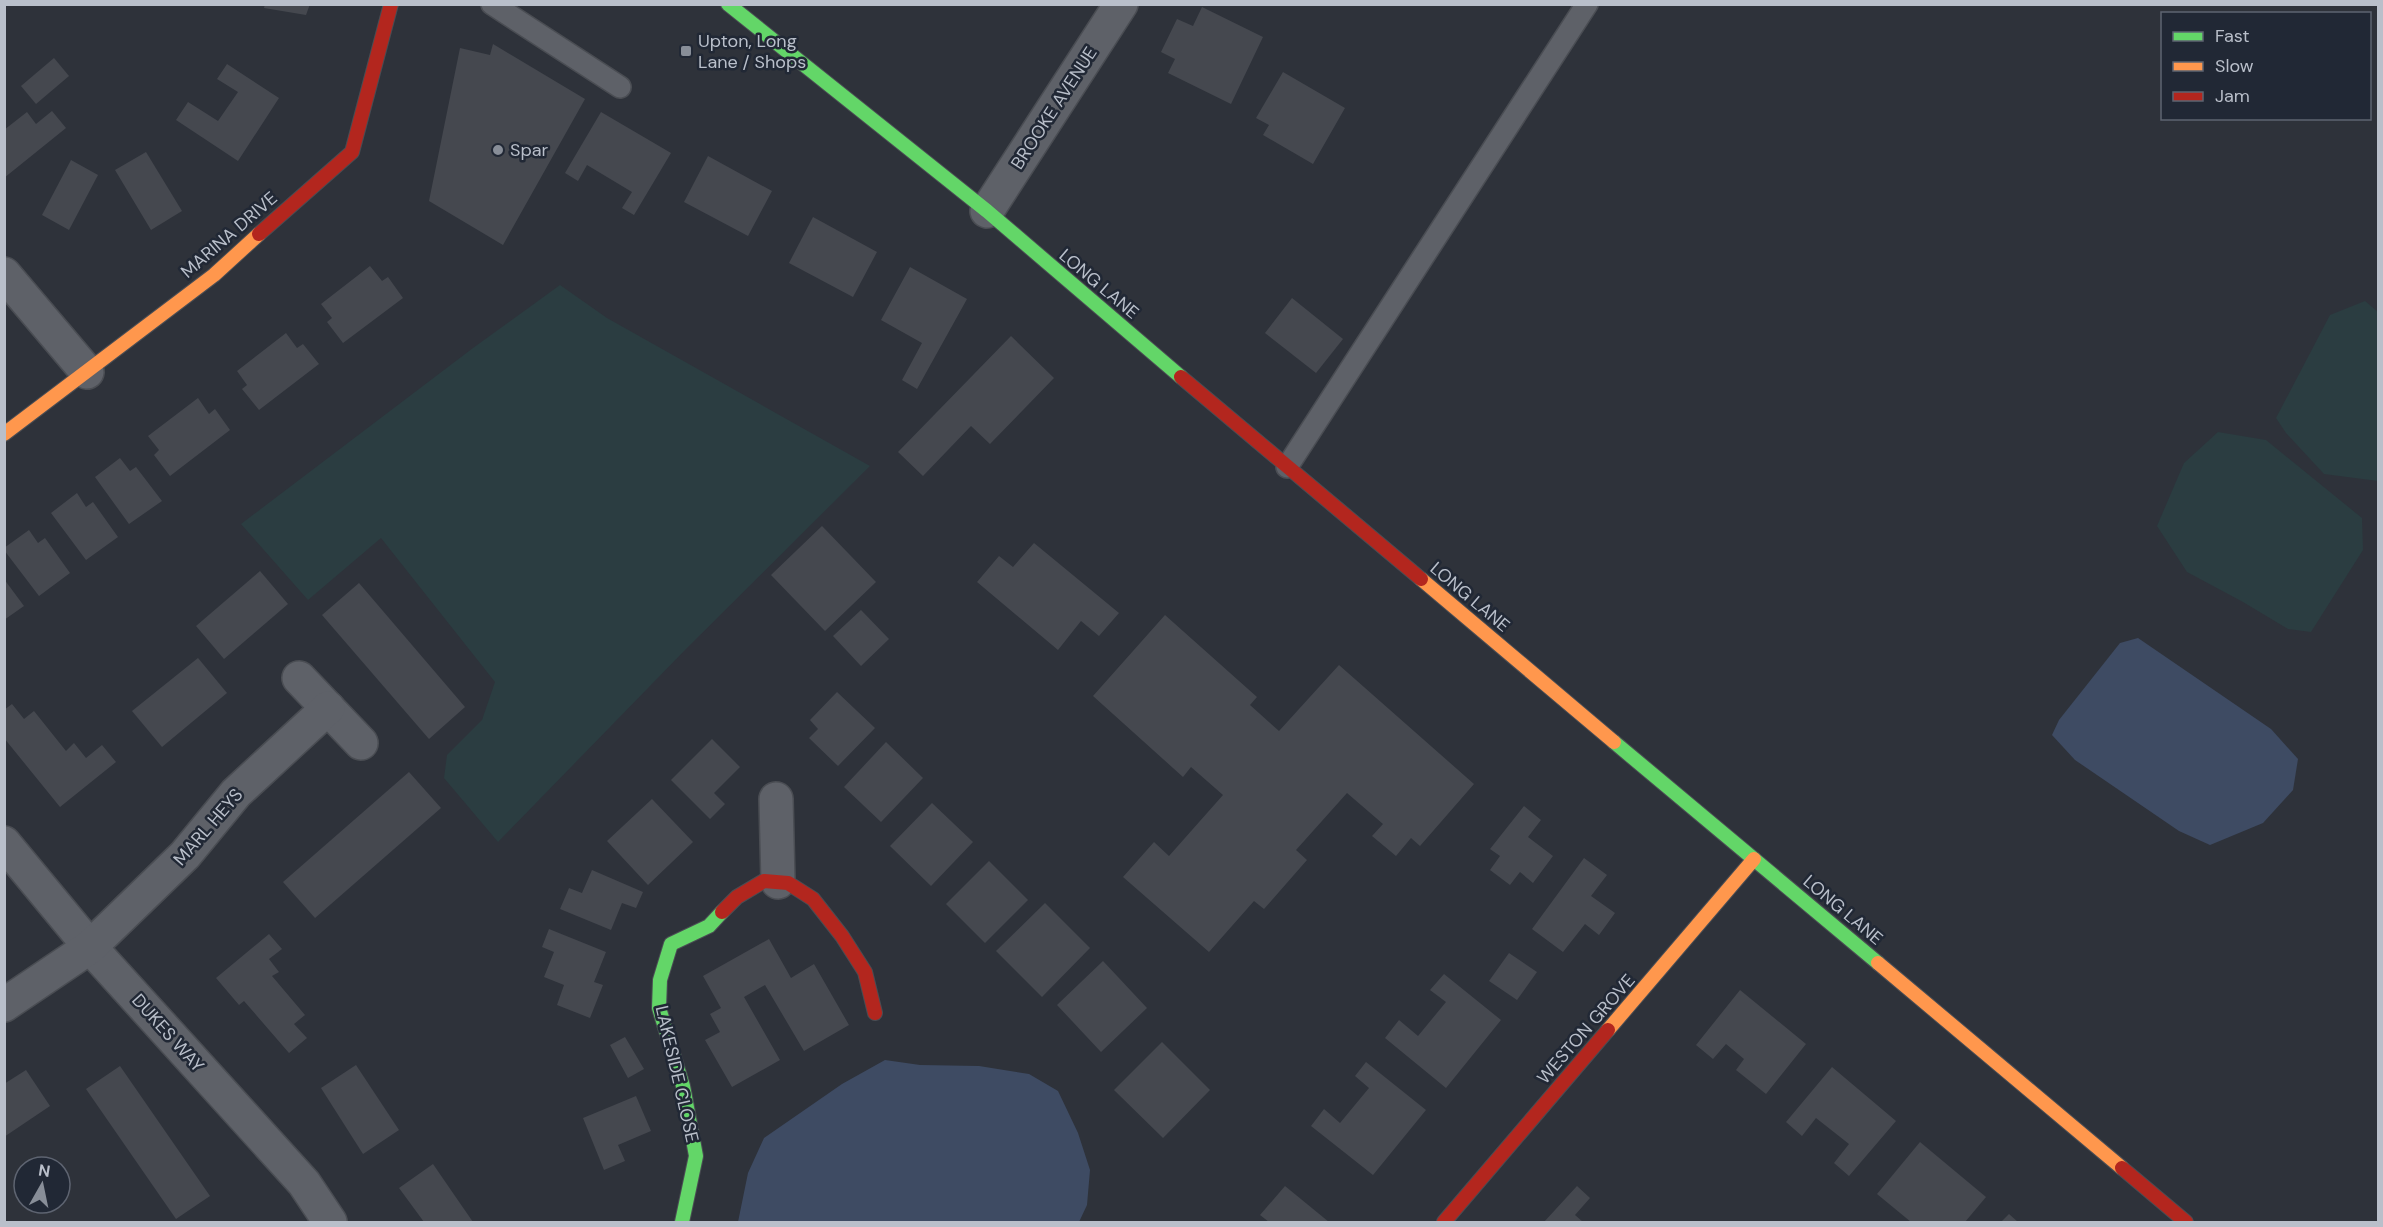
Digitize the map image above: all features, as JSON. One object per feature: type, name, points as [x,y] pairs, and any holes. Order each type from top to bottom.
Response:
[{"type":"main road","name":"MARINA DRIVE","points":[[4,434],[214,275],[352,152],[391,4]]},
{"type":"main road","name":"LONG LANE","points":[[728,4],[987,211],[2186,1222]]},
{"type":"main road","name":"WESTON GROVE","points":[[1444,1222],[1754,859]]},
{"type":"main road","name":"LAKESIDE CLOSE","points":[[682,1222],[696,1156],[683,1086],[659,1008],[660,980],[671,944],[709,926],[737,897],[764,881],[777,882]]},
{"type":"main road","points":[[777,882],[788,883],[813,899],[842,936],[865,972],[875,1013]]},
{"type":"street","name":"BROOKE AVENUE","points":[[987,211],[1121,4]]},
{"type":"street","points":[[4,274],[87,372]]},
{"type":"street","points":[[299,678],[361,743]]},
{"type":"street","name":"MARL HEYS","points":[[4,1005],[90,947],[185,855],[236,793],[328,708]]},
{"type":"street","points":[[776,798],[777,882]]},
{"type":"street","name":"DUKES WAY","points":[[4,843],[90,947],[304,1184],[330,1222]]},
{"type":"lane","points":[[492,4],[620,87]]},
{"type":"lane","points":[[1287,466],[1587,4]]},
{"type":"shaded area","points":[[560,285],[607,318],[870,466],[686,649],[498,842],[444,778],[447,755],[482,720],[495,682],[381,538],[308,600],[241,524]]},
{"type":"shaded area","points":[[2365,301],[2378,312],[2378,481],[2324,474],[2286,433],[2276,418],[2330,315]]},
{"type":"shaded area","points":[[2218,432],[2266,440],[2362,518],[2363,550],[2311,632],[2288,629],[2187,572],[2157,526],[2184,463]]},
{"type":"water","points":[[2138,638],[2271,729],[2298,759],[2293,790],[2263,823],[2210,845],[2179,831],[2075,760],[2052,735],[2059,720],[2120,643]]},
{"type":"water","points":[[885,1060],[920,1065],[979,1066],[1029,1074],[1058,1091],[1078,1133],[1090,1170],[1087,1205],[1079,1222],[738,1222],[748,1173],[764,1138],[842,1084]]},
{"type":"building","points":[[265,4],[310,4],[306,15],[264,8]]},
{"type":"building","points":[[1202,7],[1263,37],[1231,104],[1168,73],[1175,59],[1161,52],[1177,19],[1193,26]]},
{"type":"building","name":"Spar","points":[[493,44],[585,99],[503,245],[429,201],[460,48],[490,55]]},
{"type":"building","points":[[54,58],[69,76],[36,104],[21,86]]},
{"type":"building","points":[[227,64],[279,98],[238,161],[176,120],[188,102],[218,121],[238,92],[217,79]]},
{"type":"building","points":[[1283,72],[1345,108],[1313,164],[1263,135],[1269,125],[1256,118]]},
{"type":"building","points":[[52,111],[66,128],[4,178],[4,130],[27,112],[36,124]]},
{"type":"building","points":[[601,112],[671,153],[634,215],[622,208],[632,192],[587,165],[578,181],[565,173]]},
{"type":"building","points":[[146,152],[182,211],[151,230],[115,170]]},
{"type":"building","points":[[708,156],[772,191],[748,236],[684,202]]},
{"type":"building","points":[[71,160],[98,175],[69,230],[42,215]]},
{"type":"building","points":[[813,217],[877,252],[853,297],[789,263]]},
{"type":"building","points":[[370,266],[382,281],[388,277],[403,298],[343,343],[327,322],[332,318],[321,304]]},
{"type":"building","points":[[910,267],[967,299],[917,389],[902,380],[922,343],[881,320]]},
{"type":"building","points":[[1292,298],[1343,339],[1316,373],[1265,333]]},
{"type":"building","points":[[286,333],[297,348],[303,344],[319,364],[259,410],[242,389],[247,385],[237,371]]},
{"type":"building","points":[[1011,336],[1054,378],[990,444],[971,426],[923,476],[898,452]]},
{"type":"building","points":[[198,398],[209,414],[215,409],[230,430],[170,476],[154,455],[159,450],[148,436]]},
{"type":"building","points":[[120,458],[130,471],[136,467],[162,501],[129,524],[95,477]]},
{"type":"building","points":[[77,493],[86,507],[93,502],[118,537],[86,560],[51,513]]},
{"type":"building","points":[[822,526],[876,582],[825,631],[771,575]]},
{"type":"building","points":[[29,530],[38,543],[45,538],[70,573],[39,596],[4,550]]},
{"type":"building","points":[[1034,543],[1119,613],[1099,636],[1081,621],[1058,650],[977,582],[999,556],[1013,567]]},
{"type":"building","points":[[260,571],[288,604],[224,659],[196,626]]},
{"type":"building","points":[[4,579],[24,606],[4,620]]},
{"type":"building","points":[[359,583],[465,707],[429,739],[322,615]]},
{"type":"building","points":[[861,610],[889,639],[861,666],[833,636]]},
{"type":"building","points":[[1165,615],[1257,697],[1250,705],[1279,731],[1339,665],[1474,784],[1420,846],[1411,838],[1396,856],[1372,836],[1383,824],[1347,793],[1296,850],[1307,860],[1264,909],[1254,901],[1209,952],[1123,877],[1154,842],[1169,856],[1223,795],[1191,767],[1183,777],[1093,696]]},
{"type":"building","points":[[198,658],[227,693],[162,747],[132,711]]},
{"type":"building","points":[[837,692],[875,728],[838,766],[809,738],[818,729],[810,720]]},
{"type":"building","points":[[12,704],[24,719],[34,711],[66,751],[74,743],[86,758],[102,745],[116,762],[60,807],[4,738],[4,710]]},
{"type":"building","points":[[712,739],[740,767],[714,793],[725,804],[710,819],[671,780]]},
{"type":"building","points":[[886,742],[923,778],[881,822],[844,787]]},
{"type":"building","points":[[409,772],[441,808],[315,918],[283,882]]},
{"type":"building","points":[[652,799],[693,842],[648,885],[607,841]]},
{"type":"building","points":[[932,803],[973,842],[931,886],[890,846]]},
{"type":"building","points":[[1524,806],[1541,820],[1528,837],[1553,856],[1533,883],[1520,872],[1510,885],[1490,870],[1500,856],[1490,849]]},
{"type":"building","points":[[1584,858],[1607,875],[1591,896],[1615,913],[1599,935],[1585,924],[1563,952],[1532,929]]},
{"type":"building","points":[[989,861],[1028,900],[985,943],[946,904]]},
{"type":"building","points":[[592,870],[643,892],[636,908],[622,903],[611,930],[560,909],[569,888],[582,893]]},
{"type":"building","points":[[1045,903],[1090,948],[1042,997],[996,951]]},
{"type":"building","points":[[549,929],[606,952],[594,982],[603,985],[590,1018],[557,1005],[564,985],[544,977],[554,952],[542,947]]},
{"type":"building","points":[[269,934],[282,949],[269,959],[279,972],[272,976],[305,1015],[294,1024],[307,1038],[289,1053],[244,1001],[239,1005],[216,978]]},
{"type":"building","points":[[769,939],[791,978],[814,964],[849,1025],[804,1051],[765,985],[744,997],[780,1060],[732,1087],[705,1040],[720,1032],[710,1014],[721,1008],[703,976]]},
{"type":"building","points":[[1509,953],[1537,972],[1517,1000],[1489,981]]},
{"type":"building","points":[[1103,961],[1147,1008],[1101,1052],[1057,1005]]},
{"type":"building","points":[[1444,974],[1501,1020],[1446,1088],[1385,1038],[1399,1020],[1418,1036],[1446,1002],[1430,990]]},
{"type":"building","points":[[1740,990],[1806,1044],[1766,1094],[1736,1070],[1744,1059],[1726,1044],[1713,1059],[1696,1045]]},
{"type":"building","points":[[625,1037],[644,1069],[628,1078],[610,1045]]},
{"type":"building","points":[[1162,1042],[1210,1090],[1163,1138],[1114,1090]]},
{"type":"building","points":[[1366,1062],[1426,1110],[1373,1175],[1311,1126],[1324,1109],[1340,1123],[1369,1088],[1355,1076]]},
{"type":"building","points":[[356,1065],[399,1130],[363,1154],[321,1088]]},
{"type":"building","points":[[120,1066],[210,1196],[176,1219],[86,1089]]},
{"type":"building","points":[[1832,1067],[1896,1121],[1849,1176],[1834,1163],[1849,1144],[1816,1118],[1802,1136],[1786,1122]]},
{"type":"building","points":[[26,1070],[50,1106],[4,1137],[4,1084]]},
{"type":"building","points":[[636,1096],[651,1131],[618,1145],[625,1161],[604,1170],[583,1118]]},
{"type":"building","points":[[1920,1142],[1986,1197],[1965,1222],[1911,1222],[1877,1194]]},
{"type":"building","points":[[433,1164],[473,1222],[424,1222],[399,1188]]},
{"type":"building","points":[[1285,1186],[1329,1222],[1269,1222],[1260,1215]]},
{"type":"building","points":[[1577,1186],[1590,1198],[1575,1215],[1583,1222],[1544,1222]]},
{"type":"building","points":[[2009,1214],[2018,1222],[2001,1222]]},
{"type":"traffic: fast","points":[[728,4],[987,211],[1181,377]]},
{"type":"traffic: fast","points":[[1614,742],[1878,963]]},
{"type":"traffic: fast","points":[[682,1222],[696,1156],[683,1086],[659,1008],[660,980],[671,944],[709,926],[722,912]]},
{"type":"traffic: slow","points":[[4,434],[214,275],[259,234]]},
{"type":"traffic: slow","points":[[1421,579],[1614,742]]},
{"type":"traffic: slow","points":[[1608,1030],[1754,859]]},
{"type":"traffic: slow","points":[[1878,963],[2122,1168]]},
{"type":"traffic: jam","points":[[259,234],[352,152],[391,4]]},
{"type":"traffic: jam","points":[[1181,377],[1421,579]]},
{"type":"traffic: jam","points":[[722,912],[737,897],[764,881],[788,883],[813,899],[842,936],[865,972],[875,1013]]},
{"type":"traffic: jam","points":[[1444,1222],[1608,1030]]},
{"type":"traffic: jam","points":[[2122,1168],[2186,1222]]},
{"type":"place","name":"Upton, Long Lane / Shops","points":[[686,51]]},
{"type":"place","name":"Spar","points":[[498,150]]}]
